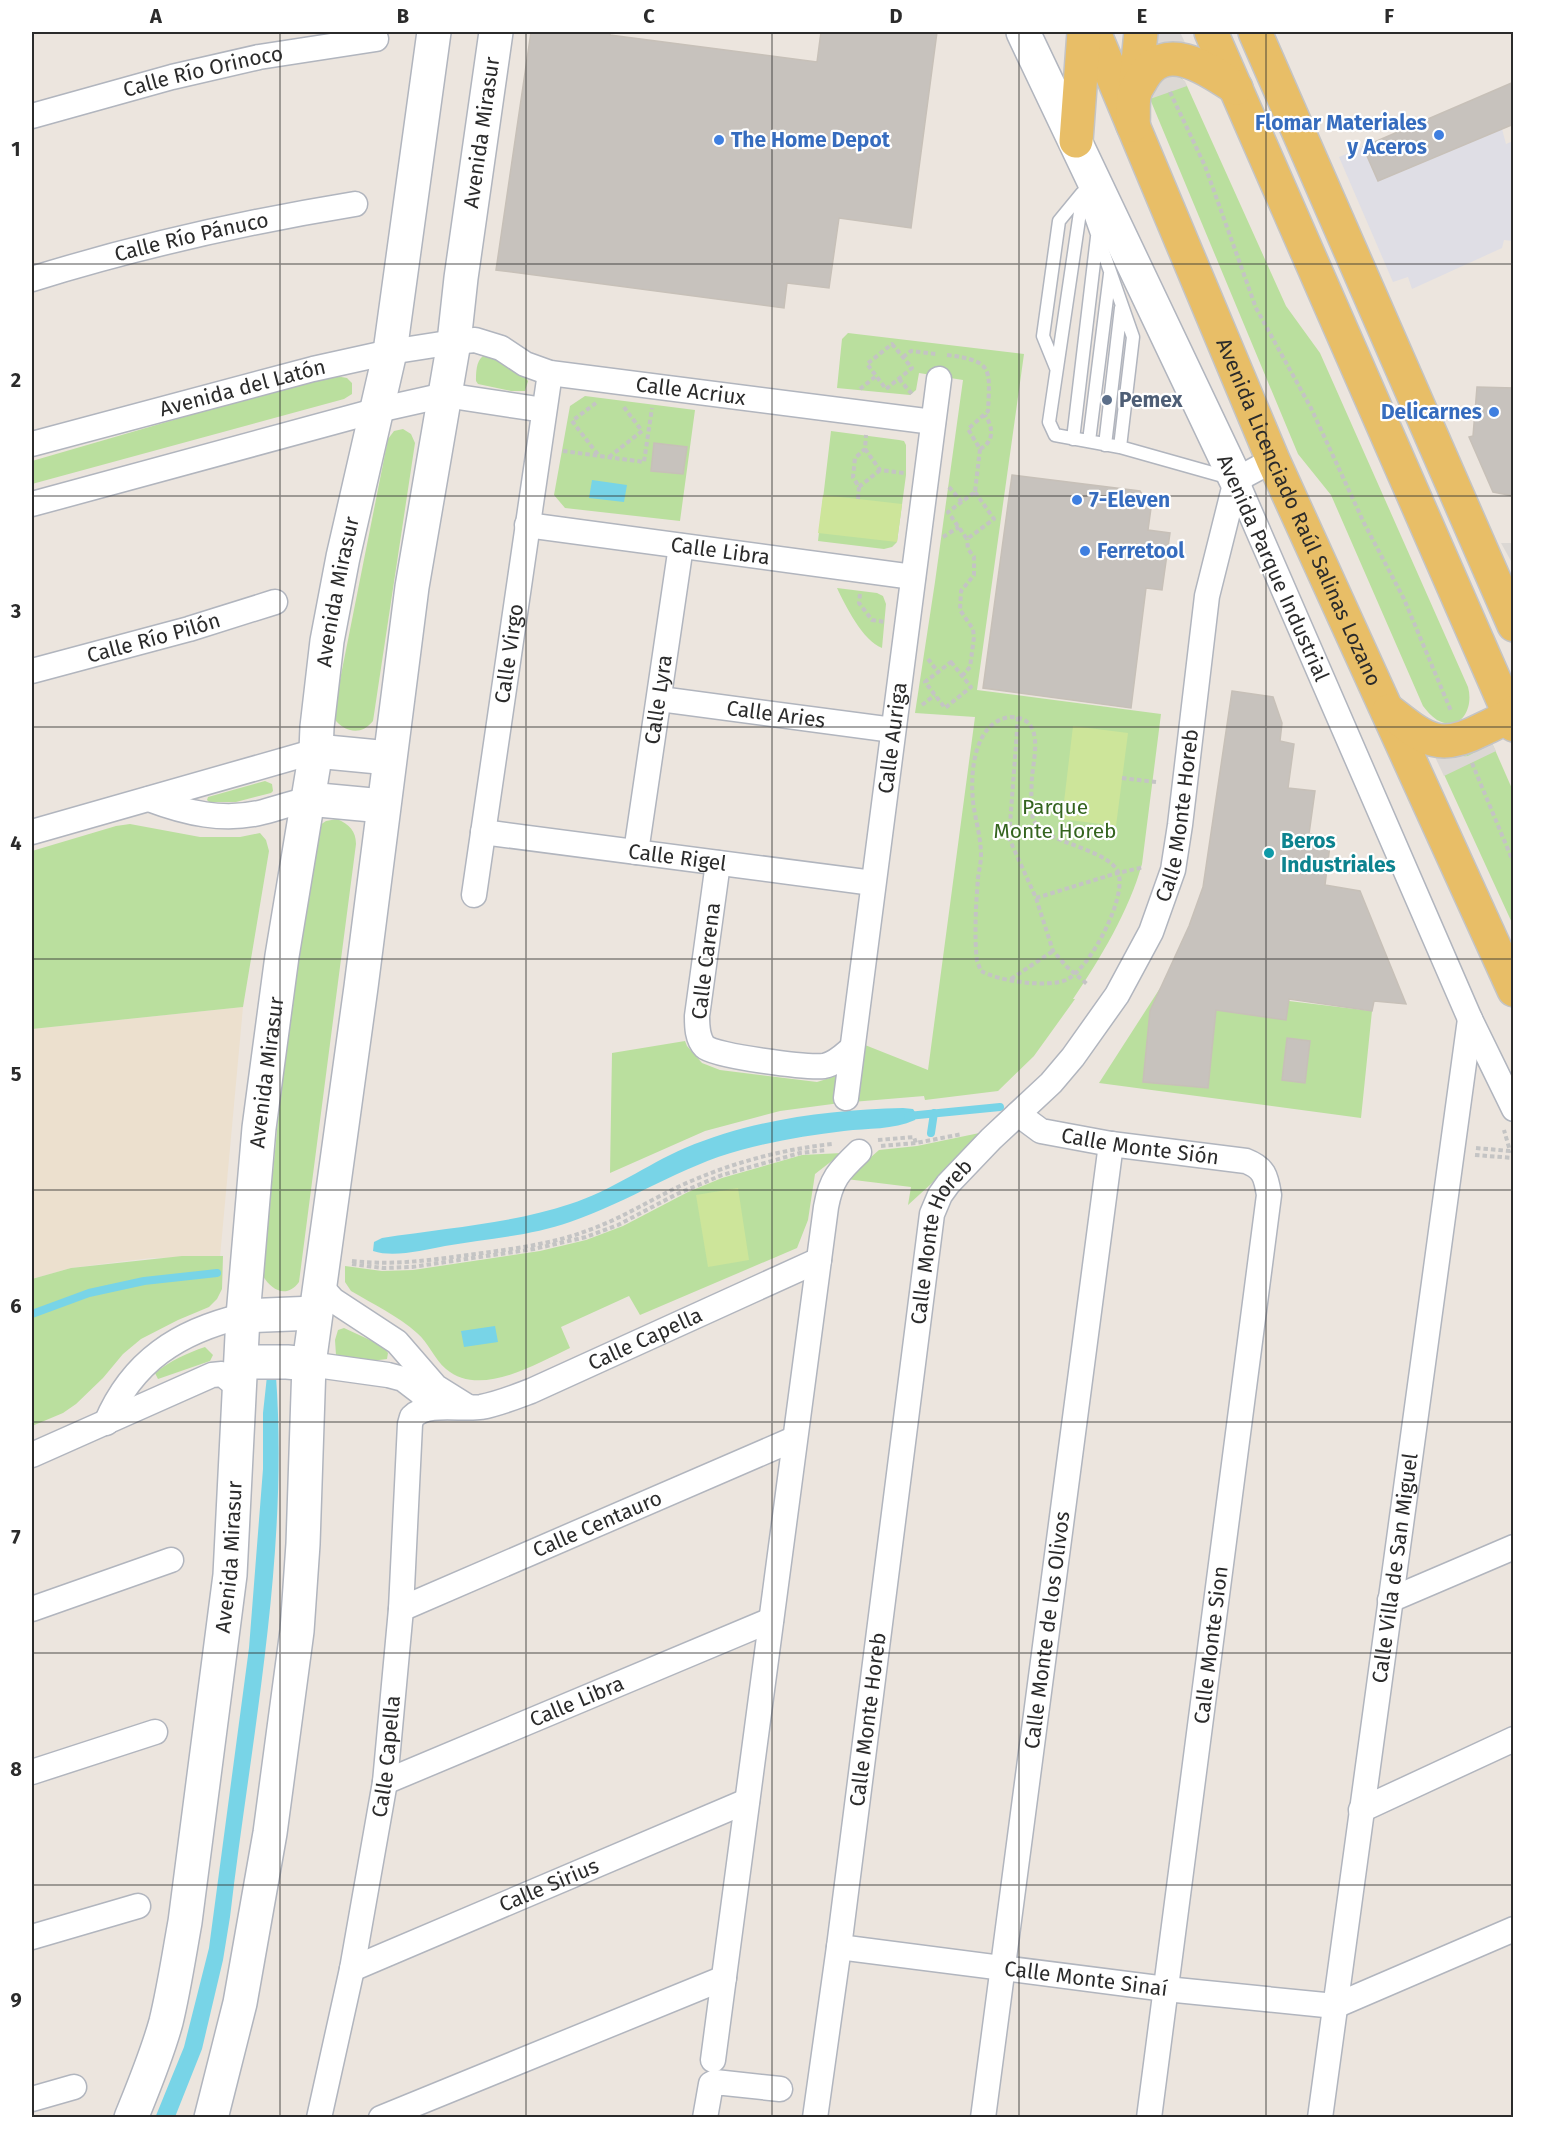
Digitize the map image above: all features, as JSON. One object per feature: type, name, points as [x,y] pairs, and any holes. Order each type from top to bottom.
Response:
[{"type":"main road","points":[[1076,141],[1084,32]]},
{"type":"main road","name":"Avenida Licenciado Raúl Salinas Lozano","points":[[1094,32],[1273,460],[1514,990]]},
{"type":"main road","points":[[1133,128],[1141,32]]},
{"type":"main road","points":[[1211,32],[1512,717],[1449,742],[1435,741],[1419,734],[1387,710]]},
{"type":"main road","points":[[1255,32],[1514,625]]},
{"type":"main road","points":[[1135,92],[1150,68],[1157,62],[1171,59],[1184,60],[1205,68],[1236,88]]},
{"type":"street","name":"Avenida Mirasur","points":[[131,2118],[148,2077],[165,2023],[183,1933],[230,1575],[243,1316],[259,1128],[282,956],[316,751],[327,641],[343,557],[390,352],[434,32]]},
{"type":"street","name":"Avenida Mirasur","points":[[211,2118],[240,2003],[256,1923],[270,1833],[297,1631],[303,1544],[307,1398],[315,1312],[335,1268],[356,1020],[389,758],[412,587],[454,342],[496,32]]},
{"type":"street","name":"Avenida Parque Industrial","points":[[1023,32],[1236,480],[1470,1019],[1508,1118]]},
{"type":"street","name":"Calle Río Orinoco","points":[[32,116],[172,76],[259,57],[376,39]]},
{"type":"street","name":"Calle Río Pánuco","points":[[32,279],[205,232],[355,204]]},
{"type":"street","name":"Calle Acriux","points":[[454,342],[475,340],[501,348],[525,364],[550,373],[933,422]]},
{"type":"street","name":"Avenida del Latón","points":[[32,444],[262,381],[390,352],[454,342]]},
{"type":"street","name":"Calle Virgo","points":[[474,895],[550,373]]},
{"type":"street","name":"Calle Auriga","points":[[846,1098],[939,379]]},
{"type":"street","points":[[32,504],[378,410],[445,395],[544,410]]},
{"type":"street","points":[[1236,480],[1273,460]]},
{"type":"street","name":"Calle Monte Horeb","points":[[814,2118],[839,1947],[932,1214],[940,1195],[948,1184],[991,1139],[1051,1083],[1073,1058],[1113,1001],[1151,932],[1173,870],[1207,596],[1236,480]]},
{"type":"street","name":"Calle Libra","points":[[527,525],[913,577]]},
{"type":"street","name":"Calle Lyra","points":[[636,852],[681,546]]},
{"type":"street","name":"Calle Río Pilón","points":[[32,671],[189,629],[274,602]]},
{"type":"street","name":"Calle Aries","points":[[660,699],[893,730]]},
{"type":"street","points":[[32,832],[316,751],[389,758]]},
{"type":"street","points":[[148,800],[194,814],[224,816],[263,812],[308,799],[383,806]]},
{"type":"street","name":"Calle Rigel","points":[[483,832],[873,883]]},
{"type":"street","name":"Calle Carena","points":[[718,863],[697,1016],[698,1032],[704,1046],[714,1052],[730,1056],[815,1066],[833,1063],[851,1049]]},
{"type":"street","name":"Calle Villa de San Miguel","points":[[1320,2118],[1360,1810],[1470,1019]]},
{"type":"street","name":"Calle Monte Sión","points":[[1018,1114],[1041,1131],[1111,1144],[1246,1161],[1256,1165],[1263,1173]]},
{"type":"street","name":"Calle Monte de los Olivos","points":[[983,2118],[1111,1144]]},
{"type":"street","points":[[713,2060],[794,1439],[829,1192],[832,1182],[857,1146]]},
{"type":"street","name":"Calle Monte Sion","points":[[1149,2118],[1269,1195],[1263,1173]]},
{"type":"street","name":"Calle Capella","points":[[319,2118],[352,1969],[385,1782],[401,1608],[410,1424],[415,1414],[435,1408],[470,1408],[492,1405],[531,1391],[819,1260]]},
{"type":"street","points":[[335,1268],[324,1290],[354,1314],[397,1342],[436,1387],[447,1396],[470,1408]]},
{"type":"street","points":[[106,1423],[121,1392],[143,1366],[170,1345],[203,1328],[243,1316],[315,1312],[354,1314]]},
{"type":"street","points":[[32,1455],[212,1376],[241,1377],[275,1361],[403,1379],[435,1408]]},
{"type":"street","points":[[307,1398],[323,1381],[357,1371]]},
{"type":"street","name":"Calle Centauro","points":[[401,1608],[794,1439]]},
{"type":"street","points":[[1390,1600],[1514,1547]]},
{"type":"street","points":[[32,1610],[171,1560]]},
{"type":"street","name":"Calle Libra","points":[[385,1782],[771,1620]]},
{"type":"street","points":[[32,1772],[155,1732]]},
{"type":"street","points":[[1360,1810],[1514,1739]]},
{"type":"street","name":"Calle Sirius","points":[[352,1969],[747,1801]]},
{"type":"street","points":[[32,1937],[138,1906]]},
{"type":"street","points":[[1335,2006],[1514,1929]]},
{"type":"street","name":"Calle Monte Sinaí","points":[[839,1947],[1166,1989],[1335,2006]]},
{"type":"street","points":[[381,2118],[724,1978]]},
{"type":"street","points":[[705,2118],[711,2084],[715,2082],[780,2089]]},
{"type":"street","points":[[32,2099],[74,2087]]},
{"type":"lane","points":[[1076,141],[1083,192],[1133,337],[1120,447]]},
{"type":"lane","points":[[1083,192],[1049,422],[1055,435],[1120,447],[1236,480]]},
{"type":"lane","points":[[1056,369],[1043,336],[1059,221],[1083,192]]},
{"type":"lane","points":[[1073,439],[1097,233]]},
{"type":"lane","points":[[1089,441],[1110,270]]},
{"type":"lane","points":[[1105,445],[1122,304]]},
{"type":"path","points":[[1170,92],[1216,195],[1256,308],[1311,408],[1364,523],[1404,599],[1451,711]]},
{"type":"path","points":[[892,344],[912,368],[886,389],[876,376],[867,364],[892,344]]},
{"type":"path","points":[[855,393],[876,376]]},
{"type":"path","points":[[899,379],[914,397]]},
{"type":"path","points":[[608,457],[642,431],[617,397]]},
{"type":"path","points":[[559,451],[644,462],[653,401]]},
{"type":"path","points":[[598,402],[572,421],[599,456]]},
{"type":"path","points":[[967,539],[994,519],[975,492],[980,449],[968,429],[985,415],[992,425],[991,438],[980,449]]},
{"type":"path","points":[[860,487],[853,477],[855,458],[865,449],[880,470],[908,474]]},
{"type":"path","points":[[858,499],[860,487],[880,470]]},
{"type":"path","points":[[945,483],[962,502]]},
{"type":"path","points":[[962,676],[970,667],[974,637],[973,629],[960,610],[962,591],[974,574],[974,557],[968,549],[967,539],[948,513],[975,492]]},
{"type":"path","points":[[937,540],[958,527]]},
{"type":"path","points":[[861,587],[860,603],[872,620],[888,622]]},
{"type":"path","points":[[921,652],[939,672]]},
{"type":"path","points":[[951,662],[962,676],[971,687],[945,708],[925,682],[951,662]]},
{"type":"path","points":[[1018,717],[1009,838],[1036,898],[1053,951],[1087,984]]},
{"type":"path","points":[[1018,717],[1032,726],[1035,738],[1032,777],[1033,820],[1047,834],[1112,864],[1119,873],[1116,904],[1108,924],[1088,960],[1075,974],[1066,980],[1031,983],[993,977],[981,971],[977,961],[977,891],[981,853],[973,785],[978,744],[983,735],[1001,718],[1018,717]]},
{"type":"path","points":[[1471,763],[1514,864]]},
{"type":"path","points":[[1122,778],[1156,782]]},
{"type":"path","points":[[1036,898],[1144,867]]},
{"type":"path","points":[[1010,980],[1053,951]]},
{"type":"path","points":[[1508,1118],[1510,1151],[1474,1148],[1472,1155],[1514,1158]]},
{"type":"path","points":[[335,1268],[412,1267],[534,1249],[586,1237],[618,1225],[677,1194],[722,1175],[800,1153],[857,1146],[916,1143],[966,1133]]},
{"type":"shaded area","points":[[1158,32],[1180,32],[1188,49],[1155,48]]},
{"type":"shaded area","points":[[1176,75],[1185,81],[1187,86],[1150,99],[1149,95],[1158,77]]},
{"type":"shaded area","points":[[1502,129],[1506,144],[1513,141],[1513,241],[1504,240],[1502,248],[1412,289],[1408,277],[1393,282],[1339,157],[1363,147],[1378,181]]},
{"type":"shaded area","points":[[1501,543],[1513,543],[1513,566],[1511,561]]},
{"type":"shaded area","points":[[1492,743],[1496,751],[1444,776],[1436,757],[1468,756]]},
{"type":"shaded area","points":[[243,1007],[220,1257],[151,1258],[71,1268],[32,1279],[32,1029]]},
{"type":"green space","points":[[1181,77],[1286,306],[1320,353],[1468,687],[1469,703],[1464,716],[1459,721],[1445,723],[1437,720],[1423,706],[1331,495],[1298,454],[1150,99],[1149,95]]},
{"type":"green space","name":"Parque Monte Horeb","points":[[848,333],[1024,354],[977,690],[1161,714],[1142,864],[1122,917],[1073,999],[1075,999],[1034,1056],[998,1091],[925,1100],[924,1096],[840,1103],[780,1111],[705,1131],[610,1173],[612,1053],[685,1041],[702,1063],[720,1070],[817,1082],[845,1070],[865,1045],[928,1070],[975,717],[915,713],[963,380],[919,373],[916,390],[910,395],[837,388],[842,339]]},
{"type":"green space","points":[[483,356],[501,362],[525,377],[528,381],[525,391],[511,391],[478,384],[476,381],[477,367]]},
{"type":"green space","points":[[336,376],[347,378],[352,383],[352,394],[344,399],[32,484],[32,461],[232,403]]},
{"type":"green space","points":[[585,396],[695,410],[680,521],[565,508],[554,495],[570,406]]},
{"type":"green space","points":[[403,429],[411,434],[415,443],[373,721],[364,729],[354,731],[336,721],[335,705],[388,439],[394,431]]},
{"type":"green space","points":[[831,431],[904,441],[906,475],[897,542],[892,547],[884,549],[818,541]]},
{"type":"green space","points":[[823,495],[902,504],[897,542],[818,533]]},
{"type":"green space","points":[[837,588],[877,593],[883,596],[886,604],[882,648],[868,638],[862,630]]},
{"type":"green space","points":[[1073,726],[1128,733],[1116,826],[1062,819]]},
{"type":"green space","points":[[1492,743],[1513,791],[1513,925],[1436,757],[1461,758]]},
{"type":"green space","points":[[265,781],[272,784],[271,793],[236,802],[209,802],[207,800],[208,797]]},
{"type":"green space","points":[[337,819],[351,828],[356,844],[299,1282],[289,1290],[280,1291],[270,1285],[263,1276],[286,1037],[317,827],[326,821]]},
{"type":"green space","points":[[130,824],[200,837],[240,837],[260,833],[266,840],[269,851],[243,1007],[32,1029],[32,851]]},
{"type":"green space","points":[[1164,982],[1204,991],[1372,1011],[1361,1118],[1099,1083]]},
{"type":"green space","points":[[989,1131],[908,1205],[911,1187],[846,1179],[879,1150],[917,1146]]},
{"type":"green space","points":[[842,1153],[815,1174],[808,1220],[797,1248],[640,1315],[629,1296],[561,1327],[570,1348],[508,1375],[475,1380],[460,1377],[442,1365],[421,1337],[410,1327],[351,1291],[345,1282],[345,1266],[382,1271],[413,1270],[540,1251],[586,1240],[623,1226],[688,1192],[722,1178],[802,1155]]},
{"type":"green space","points":[[738,1188],[749,1260],[708,1267],[696,1195]]},
{"type":"green space","points":[[182,1256],[223,1256],[222,1289],[217,1299],[209,1307],[141,1339],[123,1354],[103,1378],[76,1404],[63,1413],[32,1426],[32,1279],[71,1268]]},
{"type":"green space","points":[[344,1328],[383,1346],[388,1353],[387,1359],[371,1361],[336,1355],[335,1340],[338,1330]]},
{"type":"green space","points":[[205,1347],[213,1355],[210,1361],[158,1379],[155,1373],[179,1358]]},
{"type":"water","points":[[592,480],[627,485],[624,502],[589,498]]},
{"type":"water","points":[[913,1109],[917,1115],[915,1120],[889,1127],[818,1134],[741,1150],[697,1165],[613,1205],[555,1227],[409,1253],[390,1254],[373,1251],[374,1242],[382,1238],[501,1221],[570,1204],[600,1192],[685,1148],[738,1130],[820,1114]]},
{"type":"water","points":[[495,1326],[498,1342],[464,1347],[461,1331]]},
{"type":"water","points":[[267,1376],[276,1376],[279,1444],[273,1580],[230,1917],[223,1960],[202,2049],[175,2117],[155,2118],[184,2047],[209,1948],[249,1648],[263,1469],[263,1413]]},
{"type":"building","name":"The Home Depot","points":[[531,32],[610,32],[610,35],[817,62],[821,32],[937,32],[911,228],[839,218],[829,288],[787,283],[784,308],[496,270]]},
{"type":"building","name":"Flomar Materiales y Aceros","points":[[1514,82],[1514,124],[1378,181],[1363,147]]},
{"type":"building","name":"Delicarnes","points":[[1477,387],[1514,388],[1514,496],[1493,492],[1469,437],[1473,436]]},
{"type":"building","points":[[654,443],[687,447],[683,474],[651,471]]},
{"type":"building","points":[[1012,475],[1140,491],[1151,508],[1148,530],[1170,533],[1162,590],[1146,588],[1131,708],[983,688]]},
{"type":"building","points":[[1232,691],[1273,697],[1282,723],[1280,741],[1294,744],[1288,788],[1315,791],[1309,834],[1331,837],[1325,885],[1360,891],[1406,1004],[1374,1001],[1372,1011],[1289,999],[1286,1020],[1216,1010],[1208,1088],[1143,1082],[1150,1011],[1189,926],[1203,887]]},
{"type":"building","points":[[1287,1038],[1310,1041],[1305,1083],[1282,1080]]},
{"type":"waterway","points":[[908,1116],[1000,1107]]},
{"type":"waterway","points":[[931,1133],[934,1113]]},
{"type":"waterway","points":[[32,1314],[89,1293],[144,1281],[217,1273]]},
{"type":"place","name":"Flomar Materiales y Aceros","points":[[1439,135]]},
{"type":"place","name":"The Home Depot","points":[[719,140]]},
{"type":"place","name":"Pemex","points":[[1107,400]]},
{"type":"place","name":"Delicarnes","points":[[1494,412]]},
{"type":"place","name":"7-Eleven","points":[[1077,500]]},
{"type":"place","name":"Ferretool","points":[[1085,551]]},
{"type":"place","name":"Beros Industriales","points":[[1269,853]]}]
